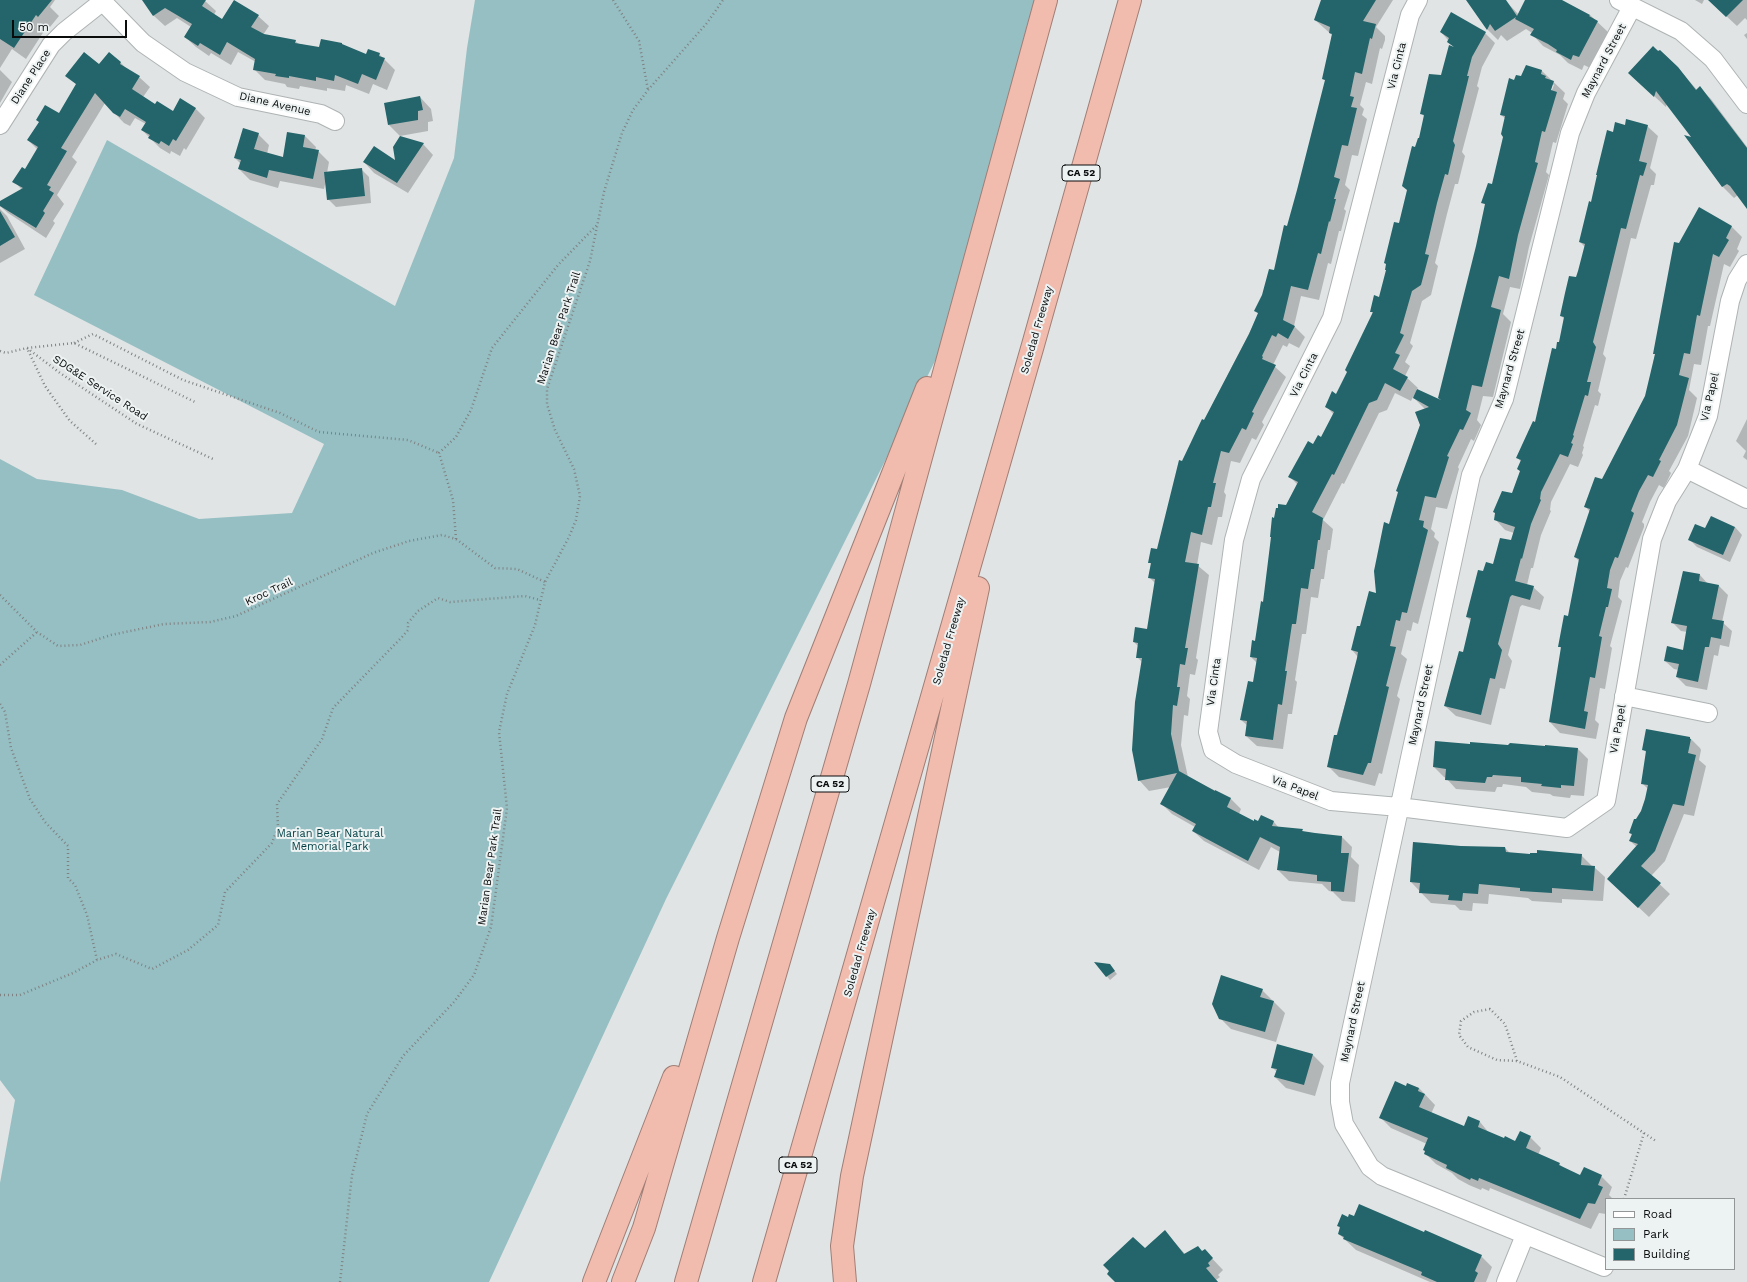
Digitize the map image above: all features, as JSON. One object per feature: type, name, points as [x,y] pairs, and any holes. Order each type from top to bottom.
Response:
[{"type":"highway","name":"CA 52","points":[[686,1282],[859,684],[1046,0]]},
{"type":"highway","name":"Soledad Freeway","points":[[764,1282],[833,1048],[1130,0]]},
{"type":"highway","points":[[623,1282],[644,1228],[728,938],[796,718],[968,285]]},
{"type":"highway","points":[[845,1282],[842,1246],[852,1176],[969,628],[1033,345]]},
{"type":"highway","points":[[594,1282],[728,938]]},
{"type":"highway","points":[[778,1282],[833,1048]]},
{"type":"street","name":"Via Cinta","points":[[1213,750],[1208,732],[1234,540],[1251,479],[1332,318],[1410,15],[1418,0]]},
{"type":"street","name":"Diane Avenue","points":[[102,1],[143,43],[185,72],[238,97],[321,114],[335,120]]},
{"type":"street","name":"Diane Place","points":[[0,125],[52,45],[64,32],[102,1]]},
{"type":"street","points":[[1625,3],[1681,31],[1713,59],[1747,104]]},
{"type":"street","name":"Maynard Street","points":[[1604,1267],[1382,1176],[1370,1167],[1344,1124],[1340,1102],[1340,1083],[1471,475],[1504,398],[1570,133],[1625,3]]},
{"type":"street","name":"Via Papel","points":[[1213,750],[1236,764],[1331,801],[1399,807],[1567,828],[1606,801],[1652,539],[1667,501],[1687,469],[1708,416],[1730,301],[1737,280],[1747,264]]},
{"type":"street","points":[[1687,469],[1747,499]]},
{"type":"street","points":[[1624,696],[1708,713]]},
{"type":"street","points":[[1506,1282],[1525,1235]]},
{"type":"path","points":[[613,0],[638,40],[648,90]]},
{"type":"path","name":"Marian Bear Park Trail","points":[[340,1282],[352,1175],[367,1114],[403,1056],[454,1002],[474,975],[491,927],[507,808],[499,732],[507,694],[535,625],[545,582],[569,537],[576,520],[580,496],[574,469],[555,430],[547,404],[547,389],[590,261],[604,192],[622,133],[633,110],[648,90],[708,23],[723,0]]},
{"type":"path","points":[[439,453],[456,437],[471,410],[492,348],[558,265],[597,225]]},
{"type":"path","points":[[0,351],[6,353],[27,348],[74,344],[93,334],[183,380],[280,413],[319,432],[408,440],[439,453]]},
{"type":"path","points":[[74,344],[197,403]]},
{"type":"path","points":[[27,348],[45,386],[70,421],[96,444]]},
{"type":"path","name":"SDG&E Service Road","points":[[27,348],[60,373],[137,424],[213,459]]},
{"type":"path","points":[[439,453],[453,500],[456,539]]},
{"type":"path","name":"Kroc Trail","points":[[0,595],[37,632],[58,646],[80,645],[111,635],[164,624],[210,622],[236,616],[373,553],[409,541],[440,535],[456,539],[495,568],[516,569],[545,582]]},
{"type":"path","points":[[0,995],[20,995],[73,974],[97,960],[116,954],[152,969],[188,950],[218,925],[226,892],[272,843],[278,827],[277,804],[322,739],[333,708],[402,637],[408,630],[408,623],[418,611],[438,598],[450,602],[525,596],[540,600]]},
{"type":"path","points":[[0,665],[37,632]]},
{"type":"path","points":[[0,704],[5,712],[10,748],[30,799],[45,822],[68,846],[68,878],[75,886],[87,916],[97,960]]},
{"type":"path","points":[[1517,1062],[1505,1024],[1490,1009],[1474,1012],[1461,1021],[1460,1036],[1468,1047],[1497,1060],[1517,1062],[1560,1077],[1656,1141]]},
{"type":"path","points":[[1624,1198],[1644,1133]]},
{"type":"green space","name":"Marian Bear Natural Memorial Park","points":[[475,0],[1057,0],[970,291],[666,899],[489,1282],[0,1282],[0,1183],[15,1100],[0,1080],[0,459],[37,479],[122,490],[199,519],[292,513],[324,444],[34,295],[107,140],[395,306],[454,158],[467,48]]},
{"type":"building","points":[[0,0],[52,0],[38,17],[36,15],[14,48],[0,39]]},
{"type":"building","points":[[142,0],[206,0],[202,6],[222,19],[234,0],[259,15],[251,27],[264,34],[296,40],[295,43],[319,47],[321,39],[342,43],[366,54],[368,49],[380,53],[379,56],[385,58],[376,80],[362,74],[358,84],[335,75],[334,81],[316,77],[316,81],[289,76],[289,78],[275,76],[276,74],[253,70],[255,59],[227,42],[220,55],[200,43],[198,46],[184,37],[192,24],[165,8],[153,16]]},
{"type":"building","points":[[1321,0],[1376,0],[1363,21],[1376,24],[1372,39],[1370,38],[1362,74],[1355,72],[1350,96],[1354,97],[1351,107],[1357,108],[1348,146],[1342,145],[1334,177],[1340,179],[1321,254],[1318,253],[1308,290],[1291,286],[1283,320],[1295,326],[1288,339],[1278,333],[1276,337],[1272,335],[1262,359],[1276,365],[1252,412],[1254,413],[1246,430],[1242,428],[1229,453],[1221,451],[1213,483],[1216,483],[1211,507],[1208,507],[1202,535],[1191,532],[1185,562],[1199,564],[1185,648],[1188,648],[1185,665],[1180,664],[1177,687],[1180,687],[1177,706],[1173,705],[1171,734],[1179,771],[1231,798],[1227,807],[1254,821],[1254,819],[1258,821],[1261,815],[1274,821],[1272,826],[1303,829],[1302,831],[1342,836],[1341,853],[1349,853],[1344,892],[1331,891],[1331,882],[1317,881],[1317,875],[1277,870],[1280,847],[1260,837],[1248,861],[1192,831],[1196,824],[1160,804],[1177,773],[1138,781],[1132,750],[1135,702],[1142,658],[1136,658],[1138,643],[1133,642],[1135,627],[1147,629],[1155,579],[1148,578],[1151,563],[1148,563],[1151,548],[1157,549],[1179,460],[1182,461],[1202,419],[1204,420],[1249,334],[1258,313],[1254,311],[1262,295],[1269,269],[1274,270],[1284,225],[1287,226],[1325,80],[1322,79],[1332,34],[1329,33],[1330,27],[1314,20]]},
{"type":"building","points":[[1466,0],[1506,0],[1517,16],[1525,0],[1562,0],[1598,21],[1579,57],[1573,55],[1571,60],[1556,52],[1557,50],[1548,44],[1530,35],[1534,29],[1515,19],[1516,17],[1495,31],[1490,24],[1487,30]]},
{"type":"building","points":[[1708,0],[1743,0],[1726,17]]},
{"type":"building","points":[[1451,12],[1486,32],[1472,57],[1467,76],[1469,76],[1453,141],[1455,145],[1448,175],[1445,174],[1425,254],[1429,255],[1421,285],[1412,291],[1400,333],[1404,335],[1395,353],[1400,355],[1393,369],[1408,377],[1400,391],[1385,383],[1377,400],[1369,403],[1334,475],[1332,474],[1312,512],[1323,518],[1320,540],[1318,540],[1314,569],[1311,569],[1308,589],[1301,588],[1296,624],[1292,624],[1282,705],[1278,704],[1273,740],[1245,736],[1247,721],[1240,720],[1248,681],[1253,682],[1257,658],[1250,657],[1252,640],[1255,641],[1261,601],[1263,602],[1272,517],[1274,518],[1278,504],[1286,505],[1298,482],[1288,477],[1308,441],[1313,444],[1318,435],[1321,437],[1334,412],[1325,407],[1332,391],[1336,394],[1347,372],[1345,370],[1373,312],[1370,312],[1374,295],[1379,297],[1386,270],[1386,264],[1384,263],[1394,222],[1399,223],[1407,190],[1402,186],[1412,146],[1415,147],[1419,138],[1424,115],[1420,114],[1429,74],[1441,75],[1449,45],[1454,47],[1447,42],[1449,38],[1440,32]]},
{"type":"building","points":[[1653,46],[1658,51],[1660,50],[1678,67],[1696,90],[1700,86],[1747,148],[1747,209],[1730,186],[1727,184],[1722,187],[1684,135],[1691,137],[1656,91],[1654,97],[1628,73]]},
{"type":"building","points":[[84,52],[99,64],[109,52],[121,62],[120,64],[140,76],[132,89],[155,104],[157,101],[173,111],[180,98],[196,108],[176,141],[173,139],[169,146],[161,141],[159,144],[148,138],[150,135],[141,130],[146,122],[125,109],[120,117],[113,113],[95,93],[61,148],[67,151],[47,185],[51,187],[49,190],[54,193],[43,211],[45,213],[36,228],[0,206],[0,201],[23,188],[12,182],[22,167],[25,169],[38,147],[27,140],[39,122],[36,120],[45,105],[59,113],[76,84],[65,76]]},
{"type":"building","points":[[1526,65],[1542,70],[1541,74],[1546,76],[1545,78],[1554,81],[1551,90],[1557,92],[1545,132],[1542,131],[1535,162],[1538,163],[1518,235],[1509,279],[1499,276],[1491,307],[1501,310],[1482,387],[1472,385],[1466,410],[1471,413],[1463,430],[1460,429],[1447,456],[1449,457],[1436,498],[1425,496],[1419,520],[1424,521],[1423,527],[1428,530],[1407,613],[1402,612],[1400,621],[1396,620],[1390,646],[1396,647],[1386,686],[1389,687],[1371,763],[1368,763],[1363,775],[1327,767],[1334,735],[1337,735],[1357,658],[1358,652],[1351,650],[1357,626],[1360,626],[1369,591],[1376,593],[1374,571],[1384,522],[1389,524],[1398,492],[1396,491],[1420,425],[1415,412],[1429,407],[1413,398],[1417,389],[1441,400],[1438,398],[1485,204],[1481,203],[1488,183],[1492,184],[1503,137],[1501,134],[1505,116],[1500,115],[1509,78],[1514,80],[1516,75],[1521,76]]},
{"type":"building","points":[[420,96],[423,110],[418,111],[418,120],[388,125],[384,103]]},
{"type":"building","points":[[1626,119],[1648,125],[1639,161],[1647,163],[1643,176],[1640,175],[1626,229],[1621,228],[1593,342],[1596,347],[1587,382],[1591,382],[1588,396],[1585,395],[1571,443],[1573,444],[1568,457],[1560,454],[1541,492],[1541,500],[1531,524],[1522,559],[1521,558],[1515,581],[1534,586],[1530,600],[1512,595],[1510,597],[1498,644],[1502,650],[1495,679],[1490,678],[1481,715],[1444,706],[1459,651],[1463,652],[1471,618],[1466,617],[1478,570],[1483,571],[1486,562],[1493,564],[1500,538],[1511,540],[1515,527],[1494,520],[1495,513],[1493,512],[1502,491],[1512,493],[1520,471],[1517,469],[1521,460],[1516,458],[1533,421],[1535,422],[1552,348],[1556,349],[1557,342],[1559,342],[1564,317],[1560,316],[1565,293],[1569,276],[1576,277],[1585,244],[1579,242],[1589,201],[1591,202],[1607,130],[1613,132],[1615,122],[1625,125]]},
{"type":"building","points":[[243,128],[259,133],[254,149],[283,157],[287,132],[305,135],[303,147],[319,150],[313,179],[269,170],[267,178],[238,169],[241,160],[234,158]]},
{"type":"building","points":[[400,136],[424,143],[397,183],[363,162],[374,146],[395,160],[393,147]]},
{"type":"building","points":[[362,168],[365,196],[327,200],[324,172]]},
{"type":"building","points":[[1699,207],[1732,226],[1726,238],[1729,240],[1719,257],[1713,254],[1700,316],[1697,315],[1690,354],[1684,353],[1679,375],[1689,378],[1677,425],[1659,460],[1661,461],[1653,477],[1648,475],[1639,491],[1631,511],[1634,513],[1618,558],[1615,557],[1610,570],[1607,588],[1612,589],[1599,636],[1602,637],[1595,678],[1590,677],[1584,711],[1588,712],[1585,729],[1549,722],[1561,647],[1558,647],[1564,615],[1568,616],[1579,559],[1574,557],[1590,509],[1584,507],[1595,477],[1602,479],[1645,396],[1655,354],[1653,354],[1674,242],[1679,243]]},
{"type":"building","points":[[0,211],[15,237],[0,246]]},
{"type":"building","points":[[1711,516],[1735,527],[1723,555],[1688,540],[1695,524],[1705,528]]},
{"type":"building","points":[[1683,571],[1700,574],[1699,581],[1719,585],[1712,619],[1724,621],[1721,639],[1711,637],[1709,647],[1705,647],[1698,682],[1676,677],[1679,664],[1664,661],[1667,646],[1683,650],[1687,626],[1671,623]]},
{"type":"building","points":[[1646,729],[1690,737],[1691,739],[1688,753],[1696,755],[1684,806],[1673,804],[1655,851],[1641,866],[1661,883],[1638,908],[1607,879],[1638,844],[1629,841],[1632,834],[1629,833],[1634,819],[1636,819],[1641,811],[1648,785],[1641,784],[1646,751],[1642,750]]},
{"type":"building","points":[[1435,741],[1470,744],[1470,742],[1508,745],[1510,743],[1578,748],[1574,786],[1561,785],[1561,788],[1541,786],[1542,784],[1521,782],[1521,777],[1493,775],[1492,777],[1487,777],[1485,783],[1445,780],[1446,769],[1433,767]]},
{"type":"building","points":[[1413,842],[1461,846],[1505,847],[1506,852],[1530,854],[1537,853],[1537,850],[1582,854],[1581,865],[1595,866],[1593,891],[1552,888],[1552,893],[1520,891],[1520,888],[1479,884],[1478,894],[1463,893],[1462,901],[1448,900],[1449,895],[1419,893],[1420,883],[1410,882]]},
{"type":"building","points":[[1094,962],[1110,964],[1115,971],[1106,977]]},
{"type":"building","points":[[1221,975],[1263,989],[1260,997],[1274,1001],[1265,1032],[1219,1019],[1212,1004]]},
{"type":"building","points":[[1277,1044],[1313,1054],[1304,1085],[1274,1077],[1277,1069],[1271,1068]]},
{"type":"building","points":[[1395,1081],[1406,1086],[1407,1083],[1419,1088],[1418,1091],[1425,1094],[1419,1107],[1464,1126],[1468,1116],[1480,1121],[1478,1127],[1515,1141],[1520,1131],[1531,1136],[1526,1148],[1560,1163],[1559,1165],[1580,1175],[1584,1167],[1602,1175],[1598,1185],[1603,1187],[1595,1204],[1588,1203],[1580,1219],[1479,1178],[1478,1181],[1471,1178],[1470,1180],[1446,1168],[1447,1165],[1424,1154],[1425,1151],[1423,1150],[1428,1138],[1379,1118]]},
{"type":"building","points":[[1359,1204],[1424,1232],[1425,1230],[1482,1255],[1475,1271],[1478,1273],[1474,1282],[1437,1282],[1421,1275],[1422,1272],[1343,1239],[1344,1237],[1338,1234],[1340,1227],[1337,1226],[1342,1214],[1348,1217],[1349,1214],[1354,1216]]},
{"type":"building","points":[[1165,1230],[1184,1254],[1198,1246],[1202,1251],[1205,1249],[1213,1258],[1208,1263],[1210,1266],[1206,1268],[1218,1282],[1115,1282],[1107,1274],[1109,1271],[1103,1265],[1133,1237],[1145,1248]]}]
